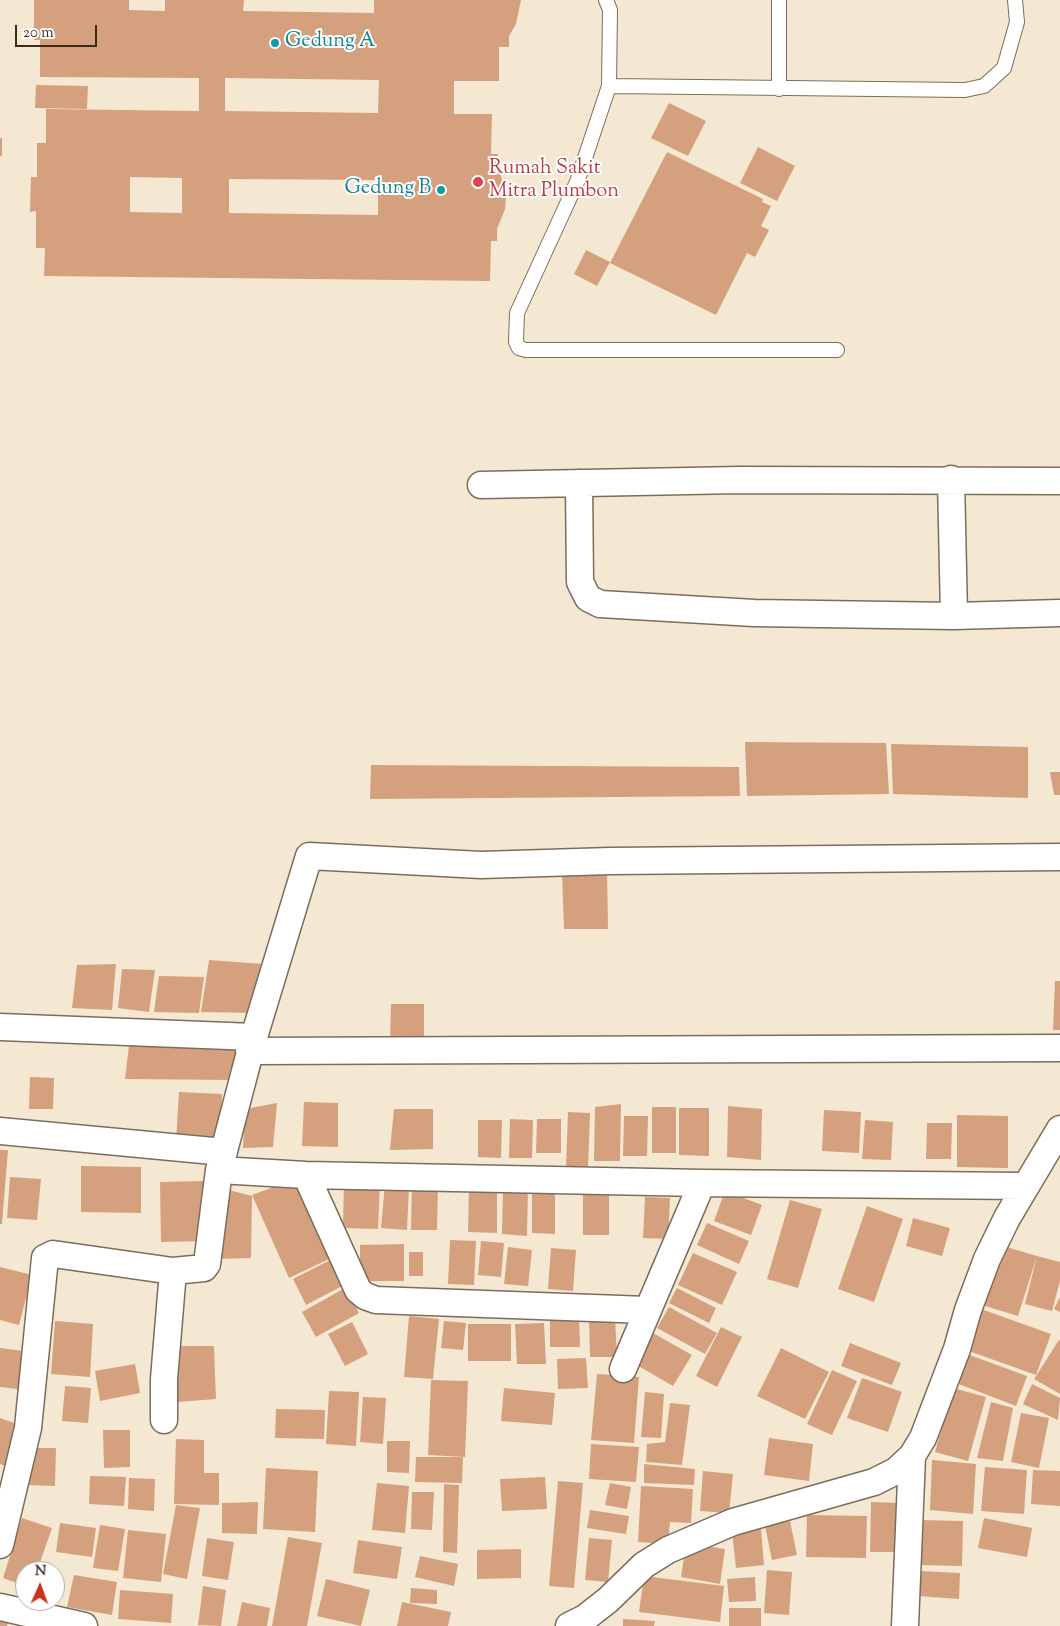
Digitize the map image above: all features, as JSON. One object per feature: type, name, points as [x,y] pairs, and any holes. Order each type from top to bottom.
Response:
[{"type":"street","points":[[481,485],[951,479],[1060,481]]},
{"type":"street","points":[[951,479],[954,616]]},
{"type":"street","points":[[579,483],[580,582],[588,598],[600,604],[754,613],[954,616],[1060,613]]},
{"type":"street","points":[[0,1545],[28,1428],[45,1258],[54,1254],[173,1271],[204,1268],[208,1264],[222,1161],[251,1044],[309,856],[481,865],[1060,857]]},
{"type":"street","points":[[0,1026],[251,1044],[1060,1048]]},
{"type":"street","points":[[569,1626],[585,1618],[608,1600],[644,1565],[668,1550],[733,1522],[874,1482],[896,1471],[912,1456],[923,1438],[950,1367],[987,1259],[1025,1186],[1060,1129]]},
{"type":"street","points":[[0,1131],[306,1174],[702,1183],[1025,1186]]},
{"type":"street","points":[[306,1174],[358,1290],[365,1296],[376,1300],[648,1310]]},
{"type":"street","points":[[623,1368],[702,1183]]},
{"type":"street","points":[[164,1420],[164,1379],[173,1271]]},
{"type":"street","points":[[905,1626],[912,1456]]},
{"type":"street","points":[[0,1607],[84,1626]]},
{"type":"lane","points":[[606,0],[610,10],[608,86],[578,182],[517,313],[516,342],[520,348],[526,350],[837,350]]},
{"type":"lane","points":[[779,0],[779,89]]},
{"type":"lane","points":[[608,86],[965,90],[984,86],[1004,68],[1017,22],[1015,0]]},
{"type":"building","name":"Gedung B","points":[[34,0],[129,0],[129,10],[165,11],[165,0],[244,0],[243,11],[374,13],[374,0],[521,0],[516,24],[509,36],[509,47],[499,47],[499,81],[454,81],[454,114],[492,114],[491,154],[498,154],[498,168],[506,198],[505,209],[497,229],[497,241],[491,241],[490,281],[44,276],[45,248],[36,248],[36,211],[30,212],[31,177],[37,177],[37,143],[46,143],[46,109],[199,111],[199,78],[40,77],[40,40],[34,40]],"holes":[[[225,78],[379,80],[378,113],[225,111]],[[130,177],[182,178],[182,213],[130,212]],[[229,179],[378,180],[378,215],[229,213]]]},
{"type":"building","points":[[36,85],[88,86],[87,109],[35,108]]},
{"type":"building","points":[[669,103],[706,121],[688,156],[651,138]]},
{"type":"building","points":[[0,138],[2,138],[2,156],[0,156]]},
{"type":"building","points":[[758,147],[795,166],[777,201],[740,183]]},
{"type":"building","points":[[667,152],[763,199],[762,202],[771,206],[761,226],[769,230],[755,257],[747,253],[716,315],[610,263]]},
{"type":"building","points":[[586,250],[610,262],[597,286],[574,274]]},
{"type":"building","points":[[745,742],[886,743],[889,794],[747,796]]},
{"type":"building","points":[[891,744],[1028,747],[1028,798],[893,794]]},
{"type":"building","points":[[371,765],[739,767],[740,796],[370,799]]},
{"type":"building","points":[[1050,772],[1060,772],[1060,795],[1054,795]]},
{"type":"building","points":[[607,870],[608,929],[564,929],[562,872]]},
{"type":"building","points":[[209,960],[263,964],[254,1013],[201,1012]]},
{"type":"building","points":[[116,964],[112,1010],[72,1008],[77,965]]},
{"type":"building","points":[[122,969],[155,970],[149,1012],[118,1008]]},
{"type":"building","points":[[159,976],[204,977],[199,1013],[154,1012]]},
{"type":"building","points":[[1055,981],[1060,981],[1060,1030],[1053,1030]]},
{"type":"building","points":[[391,1004],[424,1004],[424,1043],[390,1043]]},
{"type":"building","points":[[130,1037],[241,1040],[233,1080],[125,1079]]},
{"type":"building","points":[[30,1077],[54,1078],[53,1109],[29,1109]]},
{"type":"building","points":[[179,1092],[222,1094],[220,1143],[176,1141]]},
{"type":"building","points":[[304,1102],[338,1103],[338,1147],[302,1146]]},
{"type":"building","points":[[277,1103],[273,1147],[243,1148],[245,1109]]},
{"type":"building","points":[[621,1104],[620,1161],[594,1161],[595,1107]]},
{"type":"building","points":[[728,1106],[762,1109],[761,1160],[727,1157]]},
{"type":"building","points":[[652,1107],[676,1107],[676,1153],[652,1153]]},
{"type":"building","points":[[679,1108],[709,1108],[709,1156],[679,1155]]},
{"type":"building","points":[[394,1109],[433,1109],[433,1149],[390,1150]]},
{"type":"building","points":[[824,1110],[861,1112],[859,1153],[822,1151]]},
{"type":"building","points":[[568,1112],[590,1113],[588,1168],[566,1167]]},
{"type":"building","points":[[957,1115],[1008,1116],[1008,1168],[957,1167]]},
{"type":"building","points":[[624,1116],[648,1116],[647,1156],[623,1156]]},
{"type":"building","points":[[510,1119],[533,1120],[532,1158],[509,1158]]},
{"type":"building","points":[[537,1119],[561,1119],[561,1153],[536,1153]]},
{"type":"building","points":[[478,1120],[502,1120],[501,1158],[478,1157]]},
{"type":"building","points":[[865,1120],[893,1122],[891,1160],[862,1159]]},
{"type":"building","points":[[927,1123],[952,1123],[951,1159],[926,1159]]},
{"type":"building","points":[[0,1150],[8,1150],[2,1224],[0,1224]]},
{"type":"building","points":[[81,1166],[141,1167],[141,1213],[81,1212]]},
{"type":"building","points":[[10,1177],[41,1179],[37,1220],[7,1218]]},
{"type":"building","points":[[293,1180],[329,1259],[289,1278],[252,1195]]},
{"type":"building","points":[[344,1180],[380,1182],[378,1229],[343,1228]]},
{"type":"building","points":[[205,1181],[206,1241],[161,1242],[160,1182]]},
{"type":"building","points":[[385,1184],[409,1186],[407,1230],[381,1228]]},
{"type":"building","points":[[412,1184],[438,1185],[437,1230],[411,1230]]},
{"type":"building","points":[[469,1185],[497,1185],[497,1233],[468,1232]]},
{"type":"building","points":[[503,1186],[528,1186],[527,1236],[502,1234]]},
{"type":"building","points":[[221,1188],[252,1196],[251,1258],[216,1259]]},
{"type":"building","points":[[532,1188],[555,1189],[555,1234],[532,1233]]},
{"type":"building","points":[[583,1189],[609,1189],[609,1235],[583,1235]]},
{"type":"building","points":[[725,1191],[762,1205],[751,1235],[714,1221]]},
{"type":"building","points":[[645,1197],[670,1198],[668,1239],[643,1238]]},
{"type":"building","points":[[790,1200],[822,1209],[798,1288],[767,1279]]},
{"type":"building","points":[[867,1206],[903,1219],[874,1302],[838,1289]]},
{"type":"building","points":[[913,1218],[950,1228],[942,1256],[906,1246]]},
{"type":"building","points":[[707,1223],[749,1241],[739,1264],[697,1245]]},
{"type":"building","points":[[450,1240],[476,1241],[474,1285],[448,1284]]},
{"type":"building","points":[[481,1241],[504,1243],[501,1277],[478,1275]]},
{"type":"building","points":[[404,1244],[404,1281],[360,1281],[360,1245]]},
{"type":"building","points":[[1000,1245],[1037,1256],[1018,1316],[982,1305]]},
{"type":"building","points":[[508,1247],[532,1250],[528,1286],[504,1284]]},
{"type":"building","points":[[551,1248],[576,1250],[573,1291],[548,1289]]},
{"type":"building","points":[[409,1252],[423,1252],[423,1276],[409,1276]]},
{"type":"building","points":[[693,1253],[737,1272],[722,1305],[678,1285]]},
{"type":"building","points":[[1037,1256],[1060,1262],[1060,1281],[1052,1311],[1025,1304]]},
{"type":"building","points":[[332,1259],[346,1284],[306,1305],[293,1279]]},
{"type":"building","points":[[0,1267],[32,1275],[19,1325],[0,1320]]},
{"type":"building","points":[[345,1288],[359,1313],[316,1337],[302,1312]]},
{"type":"building","points":[[677,1288],[716,1308],[709,1323],[669,1303]]},
{"type":"building","points":[[1060,1297],[1060,1312],[1054,1309]]},
{"type":"building","points":[[669,1307],[717,1333],[705,1354],[657,1328]]},
{"type":"building","points":[[981,1309],[1051,1334],[1036,1375],[966,1350]]},
{"type":"building","points":[[409,1316],[439,1319],[433,1379],[404,1377]]},
{"type":"building","points":[[579,1316],[580,1347],[550,1347],[550,1317]]},
{"type":"building","points":[[615,1317],[617,1357],[590,1357],[589,1318]]},
{"type":"building","points":[[55,1321],[93,1324],[90,1377],[51,1374]]},
{"type":"building","points":[[444,1321],[466,1323],[463,1350],[441,1348]]},
{"type":"building","points":[[352,1322],[368,1354],[345,1366],[328,1334]]},
{"type":"building","points":[[544,1323],[546,1364],[517,1364],[515,1324]]},
{"type":"building","points":[[468,1324],[511,1324],[511,1361],[468,1361]]},
{"type":"building","points":[[721,1327],[742,1337],[717,1387],[696,1376]]},
{"type":"building","points":[[653,1333],[692,1355],[673,1386],[635,1364]]},
{"type":"building","points":[[1060,1341],[1060,1394],[1034,1379]]},
{"type":"building","points":[[850,1343],[901,1363],[892,1385],[841,1366]]},
{"type":"building","points":[[177,1346],[214,1346],[216,1399],[177,1402]]},
{"type":"building","points":[[0,1348],[31,1352],[26,1390],[0,1387]]},
{"type":"building","points":[[781,1348],[829,1372],[805,1419],[757,1396]]},
{"type":"building","points":[[967,1354],[1027,1376],[1016,1406],[956,1383]]},
{"type":"building","points":[[586,1358],[588,1388],[558,1389],[557,1359]]},
{"type":"building","points":[[135,1364],[140,1393],[100,1401],[95,1371]]},
{"type":"building","points":[[832,1370],[857,1381],[832,1435],[807,1424]]},
{"type":"building","points":[[597,1374],[639,1377],[634,1443],[591,1440]]},
{"type":"building","points":[[862,1378],[902,1392],[888,1432],[847,1418]]},
{"type":"building","points":[[431,1380],[468,1381],[465,1457],[428,1455]]},
{"type":"building","points":[[1032,1384],[1060,1398],[1058,1420],[1023,1404]]},
{"type":"building","points":[[65,1386],[91,1388],[88,1423],[62,1421]]},
{"type":"building","points":[[504,1388],[555,1393],[552,1425],[501,1421]]},
{"type":"building","points":[[953,1388],[986,1397],[968,1461],[935,1452]]},
{"type":"building","points":[[329,1391],[359,1392],[356,1446],[326,1444]]},
{"type":"building","points":[[645,1392],[664,1394],[661,1438],[641,1437]]},
{"type":"building","points":[[363,1397],[386,1398],[383,1444],[360,1442]]},
{"type":"building","points":[[991,1402],[1013,1408],[1003,1461],[977,1458]]},
{"type":"building","points":[[670,1403],[690,1405],[682,1465],[646,1462],[647,1444],[665,1442]]},
{"type":"building","points":[[276,1409],[325,1410],[324,1439],[275,1438]]},
{"type":"building","points":[[1021,1413],[1049,1418],[1039,1468],[1011,1462]]},
{"type":"building","points":[[0,1418],[20,1425],[6,1466],[0,1464]]},
{"type":"building","points":[[103,1430],[130,1430],[130,1467],[104,1468]]},
{"type":"building","points":[[769,1438],[813,1444],[809,1481],[764,1475]]},
{"type":"building","points":[[176,1439],[204,1440],[204,1473],[219,1473],[219,1505],[174,1504]]},
{"type":"building","points":[[387,1441],[410,1441],[409,1473],[387,1472]]},
{"type":"building","points":[[591,1444],[639,1447],[636,1482],[589,1479]]},
{"type":"building","points":[[26,1448],[56,1448],[55,1486],[26,1485]]},
{"type":"building","points":[[416,1457],[463,1457],[462,1483],[415,1482]]},
{"type":"building","points":[[932,1460],[976,1464],[973,1514],[930,1510]]},
{"type":"building","points":[[644,1464],[695,1469],[694,1485],[644,1483]]},
{"type":"building","points":[[985,1467],[1027,1470],[1024,1514],[981,1511]]},
{"type":"building","points":[[266,1468],[318,1471],[315,1532],[263,1529]]},
{"type":"building","points":[[1033,1470],[1060,1471],[1060,1506],[1031,1504]]},
{"type":"building","points":[[703,1471],[733,1474],[729,1513],[700,1511]]},
{"type":"building","points":[[90,1476],[126,1477],[124,1506],[89,1504]]},
{"type":"building","points":[[545,1477],[547,1509],[502,1511],[500,1479]]},
{"type":"building","points":[[129,1478],[155,1479],[154,1511],[128,1509]]},
{"type":"building","points":[[558,1481],[583,1483],[574,1588],[549,1586]]},
{"type":"building","points":[[377,1483],[409,1486],[405,1533],[372,1530]]},
{"type":"building","points":[[610,1483],[631,1487],[627,1509],[605,1505]]},
{"type":"building","points":[[444,1484],[459,1485],[457,1553],[443,1552]]},
{"type":"building","points":[[641,1486],[693,1489],[691,1523],[670,1522],[668,1544],[638,1542]]},
{"type":"building","points":[[412,1492],[434,1492],[432,1530],[411,1529]]},
{"type":"building","points":[[258,1502],[257,1534],[222,1533],[222,1503]]},
{"type":"building","points":[[871,1502],[904,1503],[904,1552],[870,1552]]},
{"type":"building","points":[[176,1505],[200,1508],[187,1579],[163,1574]]},
{"type":"building","points":[[590,1510],[629,1516],[626,1534],[587,1528]]},
{"type":"building","points":[[807,1515],[867,1516],[866,1558],[806,1557]]},
{"type":"building","points":[[22,1518],[52,1528],[40,1561],[15,1561],[15,1582],[3,1578]]},
{"type":"building","points":[[984,1518],[1032,1528],[1027,1557],[978,1548]]},
{"type":"building","points":[[919,1520],[963,1521],[962,1566],[918,1565]]},
{"type":"building","points":[[790,1521],[797,1555],[772,1560],[765,1526]]},
{"type":"building","points":[[60,1523],[96,1528],[92,1557],[56,1552]]},
{"type":"building","points":[[100,1525],[125,1529],[118,1571],[93,1568]]},
{"type":"building","points":[[761,1528],[764,1565],[736,1568],[732,1531]]},
{"type":"building","points":[[128,1530],[166,1534],[161,1582],[123,1578]]},
{"type":"building","points":[[288,1537],[322,1543],[307,1626],[272,1626]]},
{"type":"building","points":[[207,1538],[234,1542],[228,1580],[202,1576]]},
{"type":"building","points":[[589,1538],[612,1540],[608,1582],[585,1580]]},
{"type":"building","points":[[358,1540],[402,1547],[397,1579],[353,1573]]},
{"type":"building","points":[[686,1543],[725,1549],[720,1584],[681,1577]]},
{"type":"building","points":[[521,1549],[521,1578],[477,1579],[477,1550]]},
{"type":"building","points":[[420,1556],[458,1564],[454,1586],[415,1577]]},
{"type":"building","points":[[767,1570],[792,1572],[789,1615],[764,1613]]},
{"type":"building","points":[[920,1571],[960,1573],[959,1599],[918,1596]]},
{"type":"building","points":[[74,1575],[117,1582],[112,1615],[67,1607]]},
{"type":"building","points":[[644,1576],[724,1586],[720,1622],[639,1612]]},
{"type":"building","points":[[755,1577],[756,1601],[729,1602],[727,1579]]},
{"type":"building","points":[[326,1579],[370,1590],[361,1626],[317,1616]]},
{"type":"building","points":[[203,1586],[226,1590],[221,1626],[198,1625]]},
{"type":"building","points":[[411,1588],[437,1590],[437,1604],[410,1603]]},
{"type":"building","points":[[120,1590],[173,1594],[171,1623],[118,1619]]},
{"type":"building","points":[[242,1602],[270,1608],[267,1626],[237,1626]]},
{"type":"building","points":[[402,1602],[451,1612],[448,1626],[397,1626]]},
{"type":"building","points":[[729,1608],[761,1608],[761,1626],[729,1626]]},
{"type":"building","points":[[0,1617],[9,1620],[7,1626],[0,1626]]},
{"type":"building","points":[[623,1619],[655,1621],[654,1626],[623,1626]]},
{"type":"place","name":"Gedung A","points":[[275,43]]},
{"type":"place","name":"Rumah Sakit Mitra Plumbon","points":[[478,182]]},
{"type":"place","name":"Gedung B","points":[[441,190]]}]
